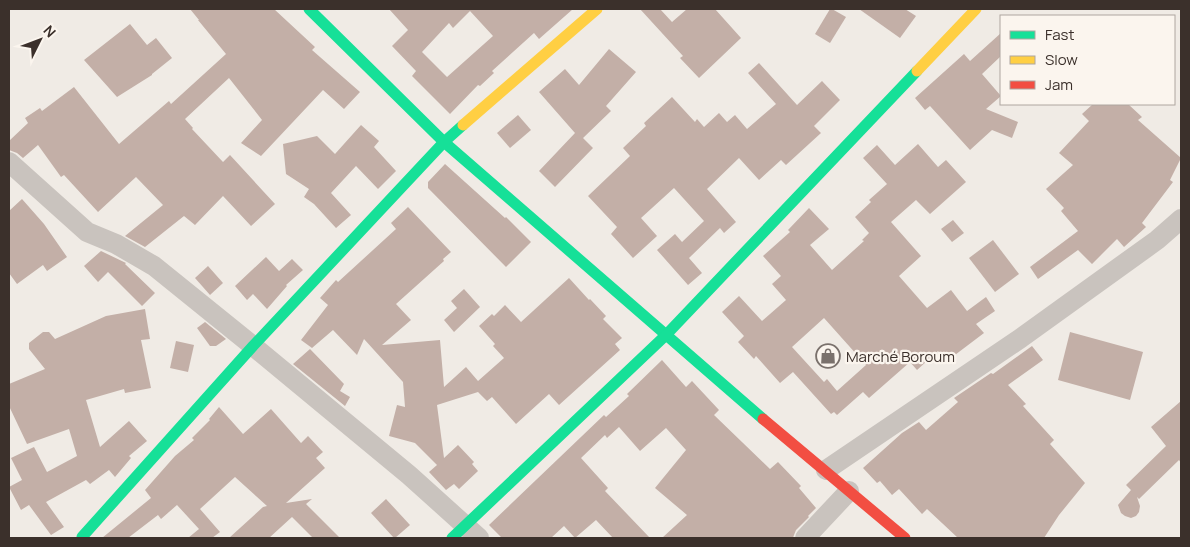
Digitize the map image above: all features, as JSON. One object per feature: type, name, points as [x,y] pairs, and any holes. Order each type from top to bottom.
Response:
[{"type":"street","points":[[309,9],[444,142],[714,377],[905,538]]},
{"type":"street","points":[[82,537],[254,346],[444,142],[597,9]]},
{"type":"street","points":[[9,162],[87,232],[116,244],[154,266],[254,346],[408,475],[466,534],[666,335],[976,9]]},
{"type":"street","points":[[826,470],[1021,338],[1157,240],[1181,219]]},
{"type":"street","points":[[805,538],[849,491]]},
{"type":"building","points":[[190,9],[274,9],[315,47],[312,50],[360,92],[344,109],[323,90],[261,156],[241,143],[262,120],[229,78],[185,119],[223,162],[230,155],[275,204],[251,226],[223,196],[195,225],[184,216],[145,247],[125,236],[163,205],[136,177],[98,212],[64,175],[61,177],[38,145],[23,158],[9,150],[9,141],[28,123],[25,118],[40,108],[42,111],[74,87],[119,144],[169,101],[171,104],[226,54]]},
{"type":"building","points":[[389,9],[573,9],[539,39],[534,33],[492,71],[494,73],[480,86],[478,85],[450,114],[412,76],[416,71],[392,46],[408,30]],"holes":[[[470,11],[493,36],[447,77],[422,52],[449,23],[453,28]]]},
{"type":"building","points":[[640,9],[660,9],[672,22],[687,9],[715,9],[741,38],[699,78],[680,58],[683,56]]},
{"type":"building","points":[[830,9],[846,17],[830,43],[815,34]]},
{"type":"building","points":[[859,9],[905,9],[916,16],[900,38]]},
{"type":"building","points":[[130,24],[147,45],[156,38],[172,58],[152,75],[117,97],[84,60]]},
{"type":"building","points":[[1000,34],[1000,57],[982,74],[1000,97],[986,109],[1018,122],[1012,138],[992,130],[970,150],[930,106],[925,110],[915,98],[964,54],[970,61]]},
{"type":"building","points":[[609,49],[636,72],[606,106],[611,111],[583,138],[593,148],[555,187],[539,171],[575,133],[539,92],[565,69],[579,85]]},
{"type":"building","points":[[759,63],[797,105],[822,81],[840,100],[814,126],[821,133],[786,165],[781,160],[759,180],[739,158],[707,189],[736,222],[724,233],[720,228],[689,258],[702,273],[688,285],[657,250],[675,234],[682,242],[704,221],[674,188],[641,218],[657,236],[633,258],[611,234],[617,227],[588,196],[630,156],[623,148],[646,126],[644,123],[672,97],[695,122],[697,119],[704,127],[719,113],[727,122],[735,115],[747,129],[776,104],[748,73]]},
{"type":"building","points":[[1092,105],[1129,105],[1142,117],[1138,120],[1181,158],[1170,180],[1173,182],[1142,223],[1146,227],[1124,247],[1117,239],[1092,264],[1078,250],[1038,279],[1030,267],[1078,231],[1061,211],[1064,208],[1046,189],[1073,165],[1059,153],[1089,121],[1082,114]]},
{"type":"building","points":[[518,115],[531,130],[510,148],[497,133]]},
{"type":"building","points":[[361,125],[379,141],[374,147],[396,171],[378,189],[356,166],[331,193],[351,215],[336,228],[314,204],[304,197],[309,189],[286,174],[283,144],[317,136],[335,154]]},
{"type":"building","points":[[918,144],[938,167],[946,160],[966,182],[930,214],[916,200],[891,222],[921,256],[899,276],[927,308],[951,290],[967,311],[986,297],[995,311],[976,324],[984,333],[947,361],[938,351],[917,370],[910,362],[869,398],[863,392],[837,415],[834,412],[831,414],[793,372],[780,383],[756,356],[754,359],[738,342],[744,336],[722,312],[739,296],[762,321],[786,300],[772,284],[781,276],[763,256],[790,232],[788,230],[809,208],[829,229],[810,245],[832,270],[864,241],[862,240],[869,233],[855,217],[871,202],[869,200],[887,184],[863,158],[877,145],[895,165]],"holes":[[[824,318],[866,365],[837,391],[827,379],[824,382],[792,347]]]},
{"type":"building","points":[[445,164],[506,217],[531,242],[506,267],[428,188],[428,182]]},
{"type":"building","points":[[22,199],[44,224],[67,257],[47,271],[43,265],[17,284],[9,273],[9,211]]},
{"type":"building","points":[[408,207],[451,252],[443,259],[444,261],[396,304],[411,320],[382,345],[440,340],[444,387],[466,367],[478,381],[504,358],[493,346],[495,344],[479,326],[492,314],[494,316],[505,305],[521,322],[569,278],[606,316],[603,319],[622,338],[615,344],[620,350],[559,405],[549,394],[516,424],[492,397],[487,401],[478,392],[437,405],[444,458],[458,445],[474,462],[472,464],[478,471],[459,489],[454,484],[446,490],[429,472],[437,465],[415,443],[389,436],[397,405],[405,407],[403,382],[364,339],[357,355],[333,330],[312,348],[301,340],[328,305],[320,298],[336,280],[338,282],[396,229],[391,223]]},
{"type":"building","points":[[953,220],[964,233],[952,242],[941,229]]},
{"type":"building","points":[[993,240],[1019,274],[995,292],[969,258]]},
{"type":"building","points":[[101,251],[126,263],[155,293],[142,306],[108,272],[98,282],[84,266]]},
{"type":"building","points":[[266,257],[279,271],[292,259],[303,270],[286,285],[267,309],[253,294],[247,300],[235,286]]},
{"type":"building","points":[[208,266],[223,283],[210,295],[195,278]]},
{"type":"building","points":[[464,289],[480,307],[454,332],[444,320],[457,308],[451,301]]},
{"type":"building","points":[[145,309],[150,339],[141,340],[151,388],[125,393],[124,389],[86,400],[100,447],[129,421],[147,441],[129,456],[131,458],[115,477],[109,470],[90,484],[86,480],[46,502],[64,527],[51,535],[29,505],[21,510],[9,487],[22,480],[11,458],[34,447],[47,472],[77,456],[69,429],[27,444],[9,406],[9,384],[45,369],[29,349],[29,343],[43,332],[49,332],[55,339],[106,316]]},
{"type":"building","points":[[205,322],[226,339],[216,346],[210,346],[197,328]]},
{"type":"building","points":[[1070,332],[1143,352],[1130,400],[1058,380]]},
{"type":"building","points":[[176,341],[194,345],[188,372],[170,368]]},
{"type":"building","points":[[1032,346],[1043,360],[1008,385],[1026,404],[1023,406],[1054,440],[1050,444],[1085,483],[1059,515],[1044,538],[958,538],[927,509],[922,514],[899,489],[892,495],[880,481],[877,483],[863,468],[902,433],[919,422],[926,430],[958,402],[954,398],[991,373],[993,374]]},
{"type":"building","points":[[310,349],[344,384],[340,391],[350,397],[345,406],[293,364]]},
{"type":"building","points":[[662,360],[686,387],[692,381],[719,410],[714,415],[770,469],[778,462],[801,486],[799,488],[816,508],[796,530],[793,538],[662,538],[687,515],[655,488],[686,450],[666,428],[640,451],[619,427],[607,438],[605,435],[581,458],[608,488],[605,491],[650,538],[613,538],[596,520],[575,538],[564,526],[551,538],[502,538],[489,525],[604,415],[606,417],[629,396],[627,394]]},
{"type":"building","points":[[1181,401],[1181,463],[1179,460],[1139,499],[1137,497],[1140,506],[1136,516],[1131,518],[1125,516],[1121,513],[1118,505],[1131,490],[1126,485],[1166,446],[1151,427]]},
{"type":"building","points":[[219,407],[243,434],[271,409],[301,443],[308,436],[323,452],[316,458],[325,468],[286,503],[312,499],[306,504],[340,538],[313,538],[292,517],[269,538],[229,538],[263,507],[267,506],[235,477],[200,509],[220,532],[212,538],[188,538],[199,529],[177,505],[161,519],[158,515],[128,538],[102,538],[151,498],[145,490],[175,456],[194,440],[192,438],[210,420]]},
{"type":"building","points":[[386,499],[410,525],[395,538],[371,513]]},
{"type":"traffic: fast","points":[[309,9],[444,142],[763,419]]},
{"type":"traffic: fast","points":[[452,538],[666,335],[917,71]]},
{"type":"traffic: fast","points":[[82,537],[253,346],[444,142],[463,125]]},
{"type":"traffic: slow","points":[[463,125],[597,9]]},
{"type":"traffic: slow","points":[[917,71],[976,9]]},
{"type":"traffic: jam","points":[[763,419],[905,538]]},
{"type":"place","name":"Marché Boroum","points":[[828,356]]}]
